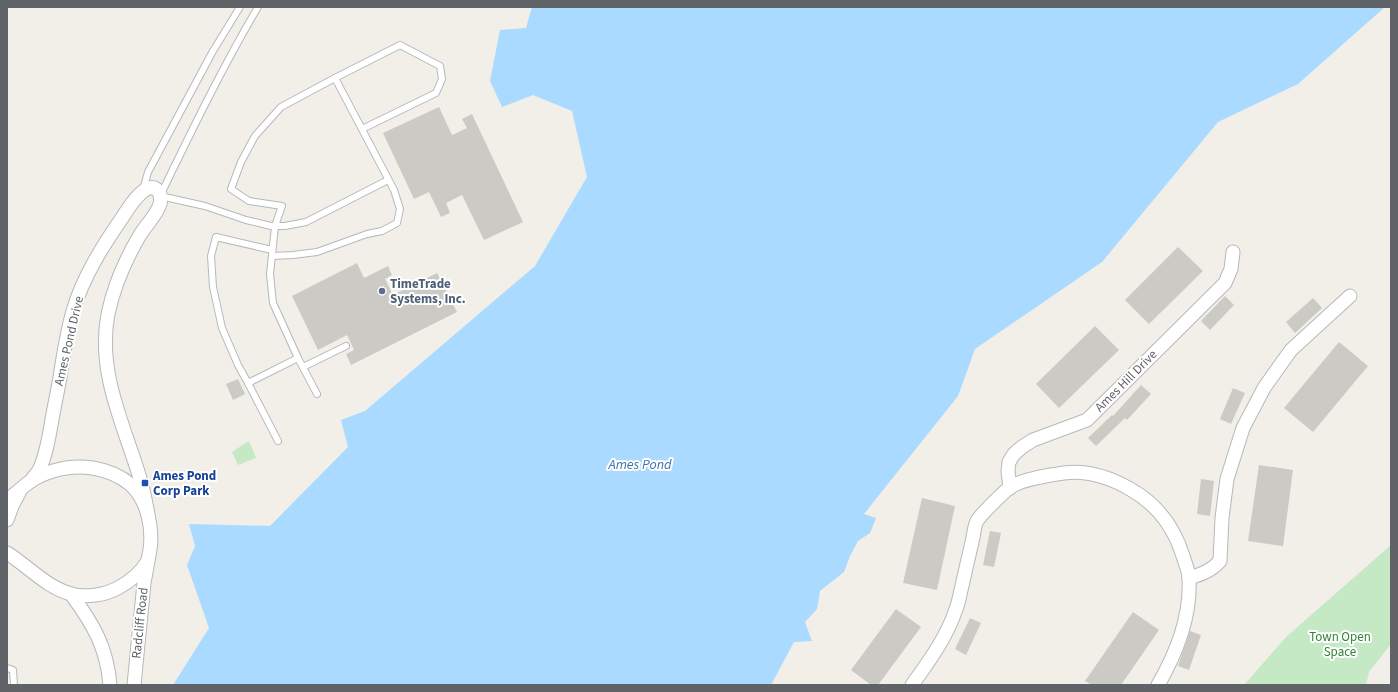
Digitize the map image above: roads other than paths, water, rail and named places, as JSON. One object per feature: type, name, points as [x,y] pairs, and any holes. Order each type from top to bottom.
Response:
[{"type":"street","points":[[143,192],[147,189],[153,188],[158,190],[160,196]]},
{"type":"street","name":"Ames Pond Drive","points":[[7,520],[12,506],[39,469],[48,440],[66,342],[79,292],[106,241],[132,202],[143,192]]},
{"type":"street","name":"Ames Pond Drive","points":[[148,561],[151,534],[148,515],[139,476],[110,386],[106,356],[106,338],[108,315],[114,289],[122,269],[140,235],[159,206],[160,196]]},
{"type":"street","name":"Ames Hill Drive","points":[[1010,488],[1008,471],[1009,462],[1014,454],[1033,440],[1087,420],[1225,283],[1231,269],[1232,252]]},
{"type":"street","points":[[1189,578],[1206,572],[1220,561],[1222,518],[1227,479],[1243,428],[1264,388],[1291,350],[1350,296]]},
{"type":"street","name":"Ames Pond Drive","points":[[7,500],[26,485],[52,471],[67,468],[96,469],[111,473],[131,485],[136,491],[148,515]]},
{"type":"street","points":[[912,685],[941,642],[957,609],[977,521],[1010,488],[1033,479],[1051,475],[1082,472],[1096,474],[1112,479],[1139,494],[1160,512],[1176,537],[1189,578],[1187,608],[1183,627],[1168,668],[1158,685]]},
{"type":"street","points":[[8,552],[46,582],[71,594],[82,596],[100,594],[123,586],[148,561]]},
{"type":"street","name":"Radcliff Road","points":[[134,685],[144,583],[148,561]]},
{"type":"street","points":[[71,594],[96,630],[102,645],[110,685]]},
{"type":"lane","points":[[143,192],[148,172],[214,51],[240,7]]},
{"type":"lane","points":[[258,7],[212,90],[160,196],[205,206],[246,220],[275,226],[285,226],[306,222],[388,180]]},
{"type":"lane","points":[[317,394],[298,358],[273,303],[270,274],[275,226],[282,206],[249,201],[231,189],[241,162],[255,136],[281,107],[400,45],[440,66],[442,79],[436,93],[362,130]]},
{"type":"lane","points":[[278,441],[238,365],[222,328],[213,287],[211,256],[216,237],[272,253],[293,255],[317,252],[367,234],[382,232],[398,223],[400,209],[394,190],[335,78]]},
{"type":"lane","points":[[303,367],[346,346]]},
{"type":"lane","points":[[248,383],[298,358]]},
{"type":"lane","points":[[7,668],[13,670],[14,685]]},
{"type":"water","name":"Ames Pond","points":[[532,7],[1385,7],[1298,84],[1218,122],[1102,262],[975,349],[958,396],[864,514],[876,518],[870,533],[858,541],[844,572],[820,591],[817,609],[805,622],[812,641],[794,642],[771,685],[173,685],[209,628],[187,565],[195,546],[189,524],[270,526],[348,447],[341,420],[365,411],[535,266],[587,177],[572,111],[533,95],[502,107],[490,81],[500,30],[526,28]]},
{"type":"place","name":"TimeTrade Systems, Inc.","points":[[382,291]]},
{"type":"place","name":"Ames Pond Corp Park","points":[[145,483]]},
{"type":"park label","name":"Town Open Space","points":[[1340,644]]}]
